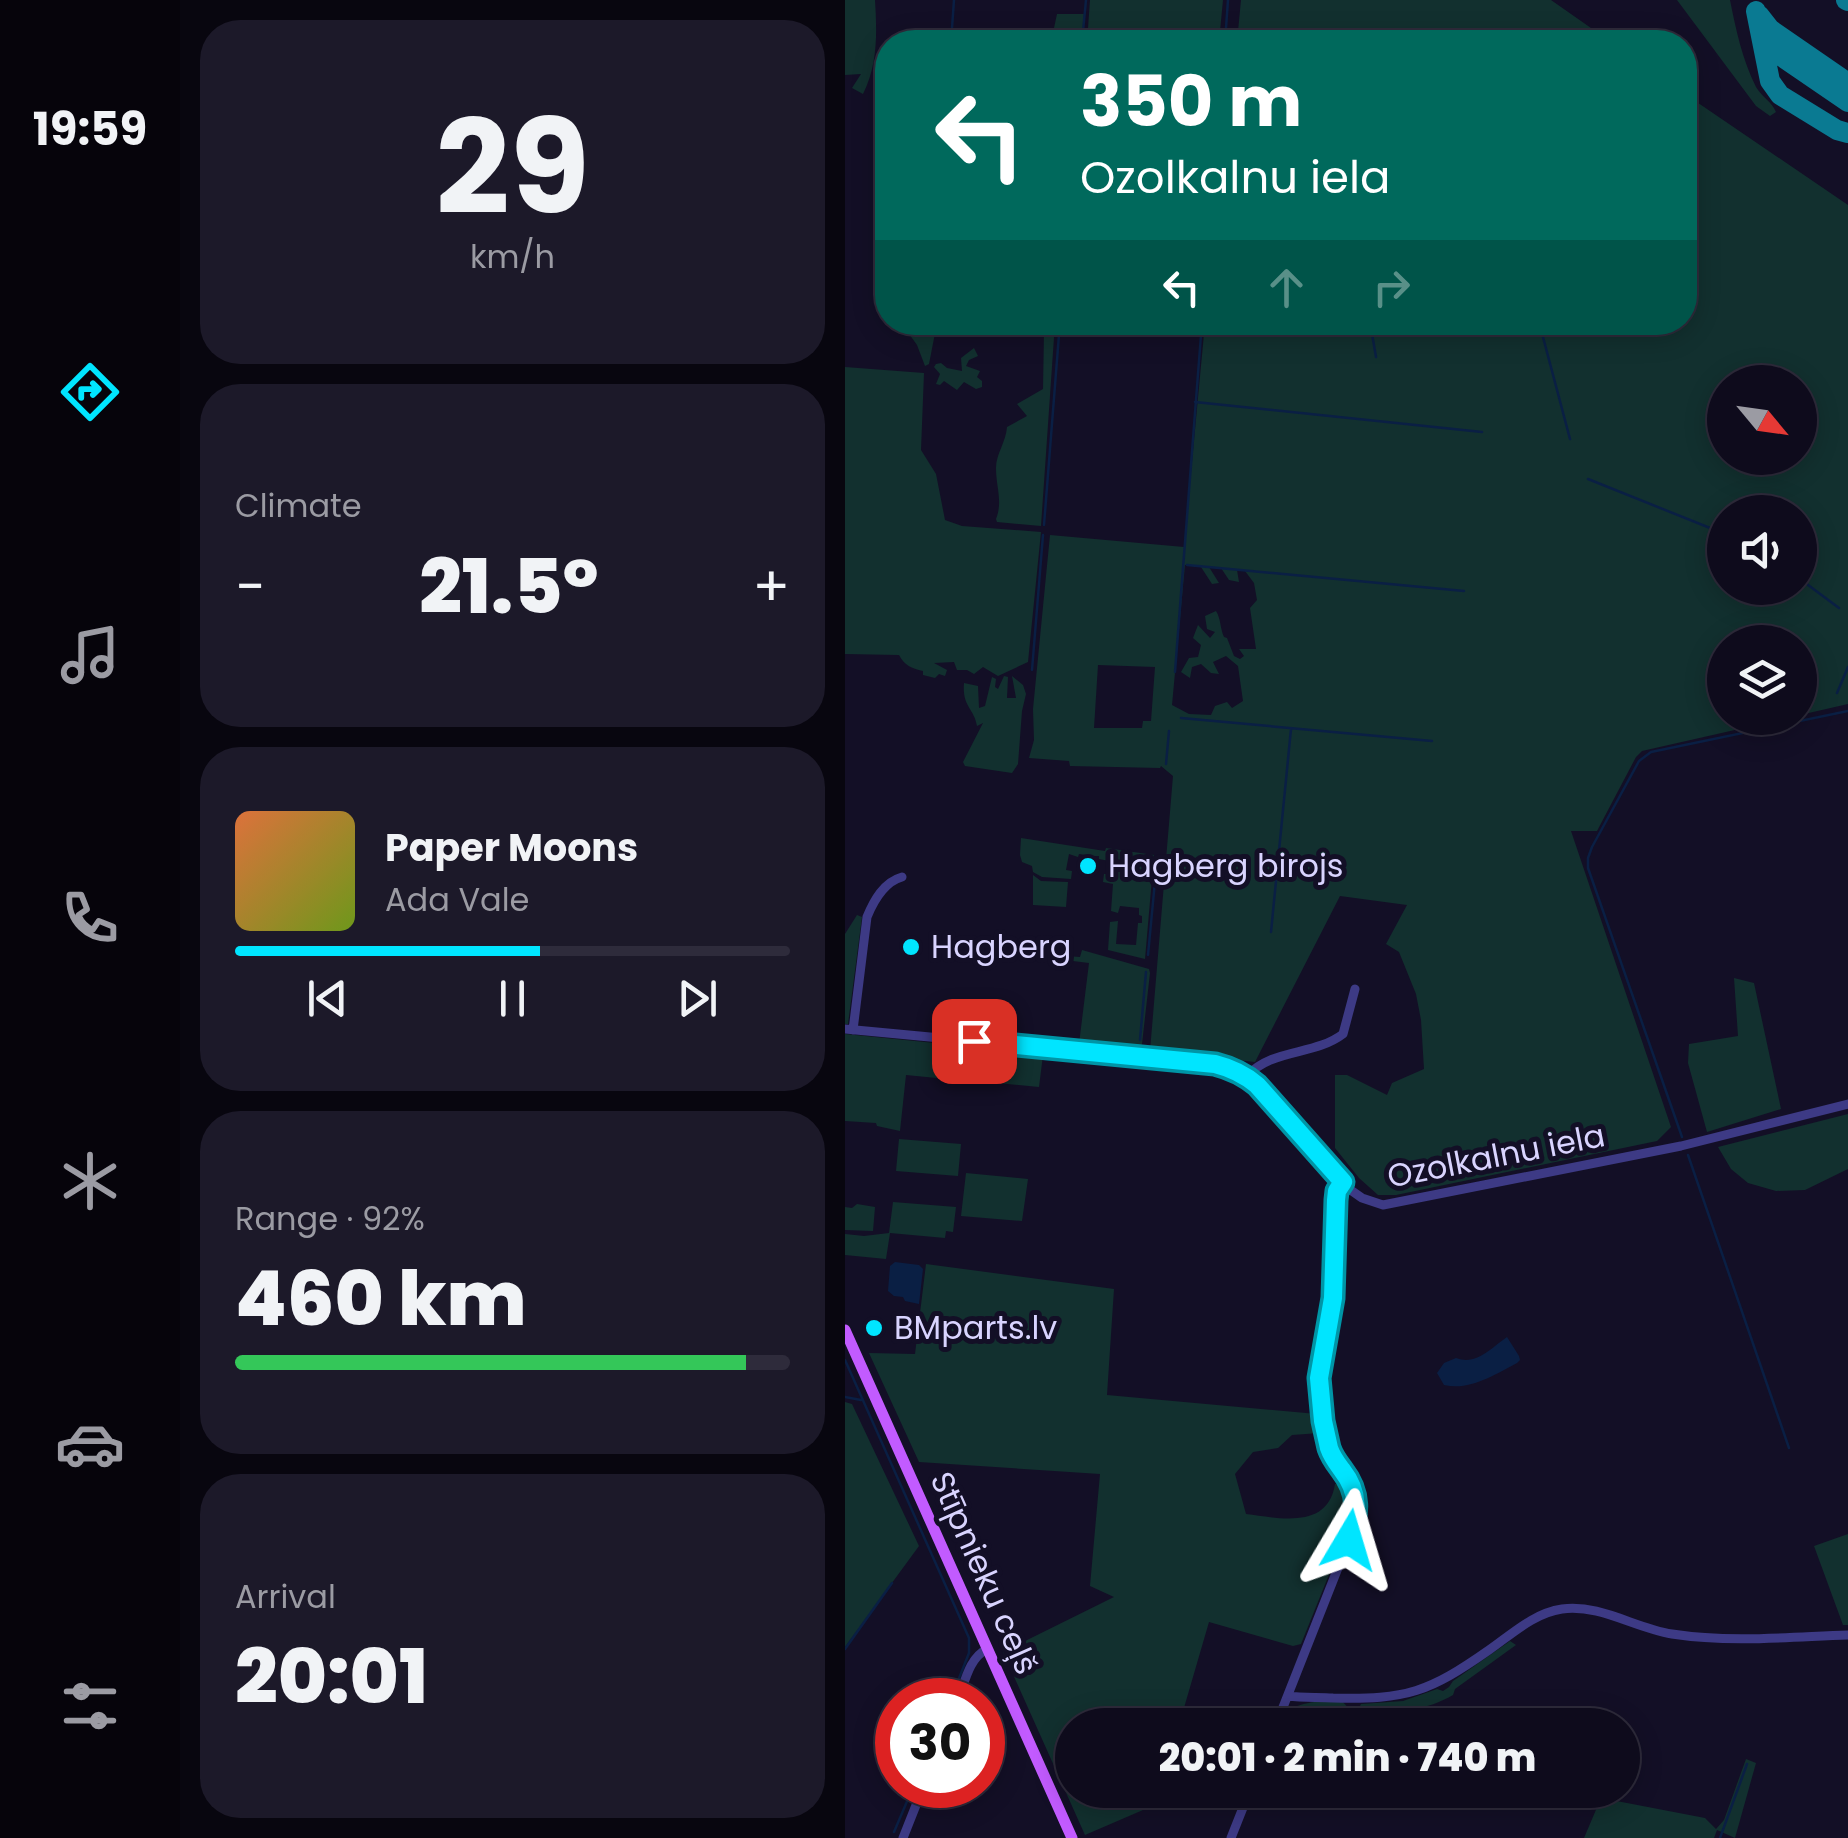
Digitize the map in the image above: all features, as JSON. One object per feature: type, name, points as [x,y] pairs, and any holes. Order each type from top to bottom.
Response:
[{"type":"main road","name":"Stīpnieku ceļš","points":[[845,1330],[1072,1838]]},
{"type":"street","points":[[903,877],[891,880],[867,916],[849,1029],[1215,1064],[1247,1076],[1261,1062],[1321,1047],[1343,1034],[1355,989]]},
{"type":"street","name":"Ozolkalnu iela","points":[[1247,1076],[1343,1182],[1361,1198],[1383,1206],[1681,1146],[1848,1104]]},
{"type":"street","points":[[1283,1708],[1357,1512],[1354,1492],[1329,1448],[1319,1390],[1333,1298],[1337,1191],[1343,1182]]},
{"type":"street","points":[[1288,1696],[1367,1699],[1405,1695],[1442,1681],[1534,1618],[1560,1609],[1597,1610],[1661,1632],[1709,1638],[1848,1635]]},
{"type":"street","points":[[967,1678],[979,1653],[987,1649]]},
{"type":"street","points":[[903,1838],[915,1808]]},
{"type":"street","points":[[1231,1838],[1244,1808]]},
{"type":"green space","points":[[845,0],[875,0],[874,60],[863,94],[852,88],[861,74],[845,75]]},
{"type":"green space","points":[[1090,0],[1223,0],[1220,30],[1088,30]]},
{"type":"green space","points":[[1241,0],[1551,0],[1594,30],[1238,30]]},
{"type":"green space","points":[[1677,0],[1730,0],[1751,76],[1776,112],[1770,116],[1756,106]]},
{"type":"green space","points":[[1057,14],[1084,14],[1083,30],[1054,30]]},
{"type":"green space","points":[[1697,102],[1848,205],[1848,704],[1817,711],[1817,625],[1707,625],[1707,735],[1713,735],[1642,751],[1597,831],[1571,831],[1671,1127],[1657,1141],[1396,1195],[1378,1195],[1359,1178],[1335,1148],[1335,1075],[1347,1075],[1387,1095],[1392,1083],[1424,1069],[1416,994],[1399,952],[1386,944],[1407,905],[1340,896],[1255,1062],[1150,1051],[1173,776],[1161,766],[1070,766],[1069,761],[1029,758],[1034,740],[1033,709],[1050,535],[1184,547],[1204,335],[1697,335]],"holes":[[[1185,565],[1201,567],[1212,584],[1219,583],[1209,567],[1221,568],[1229,580],[1239,582],[1237,570],[1245,571],[1254,583],[1257,600],[1250,608],[1256,649],[1239,649],[1244,656],[1240,659],[1234,656],[1224,637],[1216,611],[1205,616],[1207,629],[1215,632],[1210,638],[1198,625],[1193,638],[1201,645],[1198,657],[1189,658],[1181,672],[1190,678],[1192,667],[1201,664],[1211,673],[1219,674],[1213,662],[1226,656],[1238,666],[1243,701],[1232,708],[1227,702],[1215,706],[1211,715],[1189,714],[1172,705]],[[1098,665],[1155,667],[1151,721],[1143,721],[1142,728],[1094,728]]]},
{"type":"green space","points":[[910,335],[935,335],[929,364],[925,366]]},
{"type":"green space","points":[[1044,335],[1054,335],[1041,526],[997,522],[996,463],[1007,427],[1027,416],[1017,404],[1043,389]]},
{"type":"green space","points":[[974,348],[978,356],[966,366],[980,371],[977,377],[982,387],[976,389],[964,382],[957,390],[944,381],[936,384],[940,374],[936,364],[962,371],[961,358]]},
{"type":"green space","points":[[845,367],[924,373],[921,450],[936,474],[945,520],[962,526],[1041,532],[1028,662],[998,676],[983,667],[974,674],[957,670],[954,662],[934,663],[947,670],[945,676],[939,674],[935,678],[923,675],[923,671],[909,666],[899,655],[845,654]]},
{"type":"green space","points":[[1004,676],[1008,677],[1007,698],[1016,698],[1012,676],[1023,685],[1026,694],[1018,764],[1012,773],[965,766],[963,762],[983,723],[977,726],[965,697],[964,683],[978,686],[979,708],[985,706],[992,677],[998,689]]},
{"type":"green space","points":[[1021,838],[1154,855],[1145,959],[1108,950],[1110,922],[1118,921],[1116,944],[1136,945],[1138,923],[1142,923],[1139,908],[1120,906],[1118,913],[1111,911],[1113,884],[1103,882],[1109,861],[1099,856],[1092,859],[1069,854],[1066,870],[1072,871],[1071,879],[1042,877],[1022,862]]},
{"type":"green space","points":[[1033,875],[1041,881],[1068,882],[1066,907],[1033,905]]},
{"type":"green space","points":[[857,915],[862,917],[845,1024],[845,934]]},
{"type":"green space","points":[[1082,950],[1149,969],[1139,1051],[1079,1044],[1089,963],[1025,955],[1080,957]]},
{"type":"green space","points":[[1734,978],[1754,983],[1781,1109],[1707,1132],[1688,1063],[1689,1044],[1738,1036]]},
{"type":"green space","points":[[845,1034],[965,1046],[969,1054],[967,1081],[906,1075],[900,1131],[876,1123],[845,1121]]},
{"type":"green space","points":[[981,1048],[1043,1055],[1039,1087],[975,1081]]},
{"type":"green space","points":[[1848,1114],[1848,1169],[1805,1190],[1776,1191],[1748,1183],[1731,1169],[1718,1147]]},
{"type":"green space","points":[[899,1139],[961,1144],[958,1176],[896,1171]]},
{"type":"green space","points":[[966,1173],[1028,1179],[1022,1221],[961,1216]]},
{"type":"green space","points":[[893,1202],[956,1207],[953,1232],[946,1231],[945,1238],[890,1233],[886,1259],[845,1255],[845,1234],[889,1233]]},
{"type":"green space","points":[[845,1207],[875,1207],[873,1231],[845,1230]]},
{"type":"green space","points":[[926,1264],[1114,1289],[1107,1395],[1317,1414],[1320,1433],[1292,1435],[1278,1448],[1253,1452],[1235,1474],[1246,1514],[1300,1518],[1323,1509],[1335,1484],[1344,1482],[1350,1494],[1351,1520],[1301,1644],[1293,1646],[1209,1622],[1184,1708],[1055,1708],[1055,1768],[1003,1652],[1114,1597],[1090,1586],[1100,1474],[919,1462],[869,1353],[915,1354]]},
{"type":"green space","points":[[845,1402],[852,1404],[919,1546],[845,1647]]},
{"type":"green space","points":[[1848,1534],[1848,1625],[1843,1625],[1814,1546]]},
{"type":"green space","points":[[1510,1641],[1516,1645],[1455,1689],[1453,1695],[1433,1704],[1420,1708],[1359,1708],[1361,1704],[1403,1701],[1437,1689],[1443,1691]]},
{"type":"green space","points":[[1342,1702],[1347,1708],[1293,1708]]},
{"type":"green space","points":[[1746,1759],[1756,1763],[1735,1838],[1717,1830],[1714,1838],[1584,1838],[1597,1808],[1640,1806],[1705,1818],[1716,1829],[1724,1820]]},
{"type":"green space","points":[[1073,1808],[1144,1808],[1143,1810],[1085,1835]]},
{"type":"water","points":[[895,1262],[923,1269],[919,1304],[888,1291],[890,1266]]},
{"type":"water","points":[[1507,1337],[1519,1356],[1517,1363],[1472,1384],[1444,1385],[1437,1373],[1444,1363],[1456,1358],[1477,1358]]},
{"type":"waterway","points":[[952,30],[954,0]]},
{"type":"waterway","points":[[1083,30],[1086,0]]},
{"type":"waterway","points":[[1226,30],[1228,0]]},
{"type":"waterway","points":[[1044,525],[1059,335]]},
{"type":"waterway","points":[[1175,672],[1201,335]]},
{"type":"waterway","points":[[1372,335],[1376,357]]},
{"type":"waterway","points":[[1542,335],[1570,439]]},
{"type":"waterway","points":[[1195,402],[1482,432]]},
{"type":"waterway","points":[[1588,479],[1707,527]]},
{"type":"waterway","points":[[1032,670],[1043,535]]},
{"type":"waterway","points":[[1187,565],[1464,591]]},
{"type":"waterway","points":[[1817,592],[1839,608]]},
{"type":"waterway","points":[[1837,693],[1848,667]]},
{"type":"waterway","points":[[1682,1137],[1588,868],[1592,847],[1639,761],[1651,752],[1848,711]]},
{"type":"waterway","points":[[1181,718],[1432,741]]},
{"type":"waterway","points":[[1271,932],[1291,729]]},
{"type":"waterway","points":[[1166,764],[1169,731]]},
{"type":"waterway","points":[[1148,955],[1157,860]]},
{"type":"waterway","points":[[1140,1040],[1146,972]]},
{"type":"waterway","points":[[1688,1155],[1789,1448]]},
{"type":"waterway","points":[[845,1360],[969,1638],[969,1653],[959,1678]]},
{"type":"waterway","points":[[845,1397],[861,1400]]},
{"type":"waterway","points":[[845,1649],[892,1583]]},
{"type":"waterway","points":[[1720,1838],[1747,1764]]},
{"type":"waterway","points":[[894,1832],[904,1808]]},
{"type":"taxiway","points":[[1756,11],[1770,81],[1780,95],[1848,133]]},
{"type":"taxiway","points":[[1759,15],[1770,29],[1848,83]]},
{"type":"taxiway","points":[[1764,36],[1775,52],[1848,102]]},
{"type":"place","name":"Hagberg birojs","points":[[1088,866]]},
{"type":"place","name":"Hagberg","points":[[911,947]]},
{"type":"place","name":"BMparts.lv","points":[[874,1328]]},
{"type":"route","points":[[974,1041],[1229,1068],[1257,1085],[1343,1182],[1337,1191],[1333,1298],[1319,1390],[1332,1457],[1357,1501],[1349,1540]]}]
